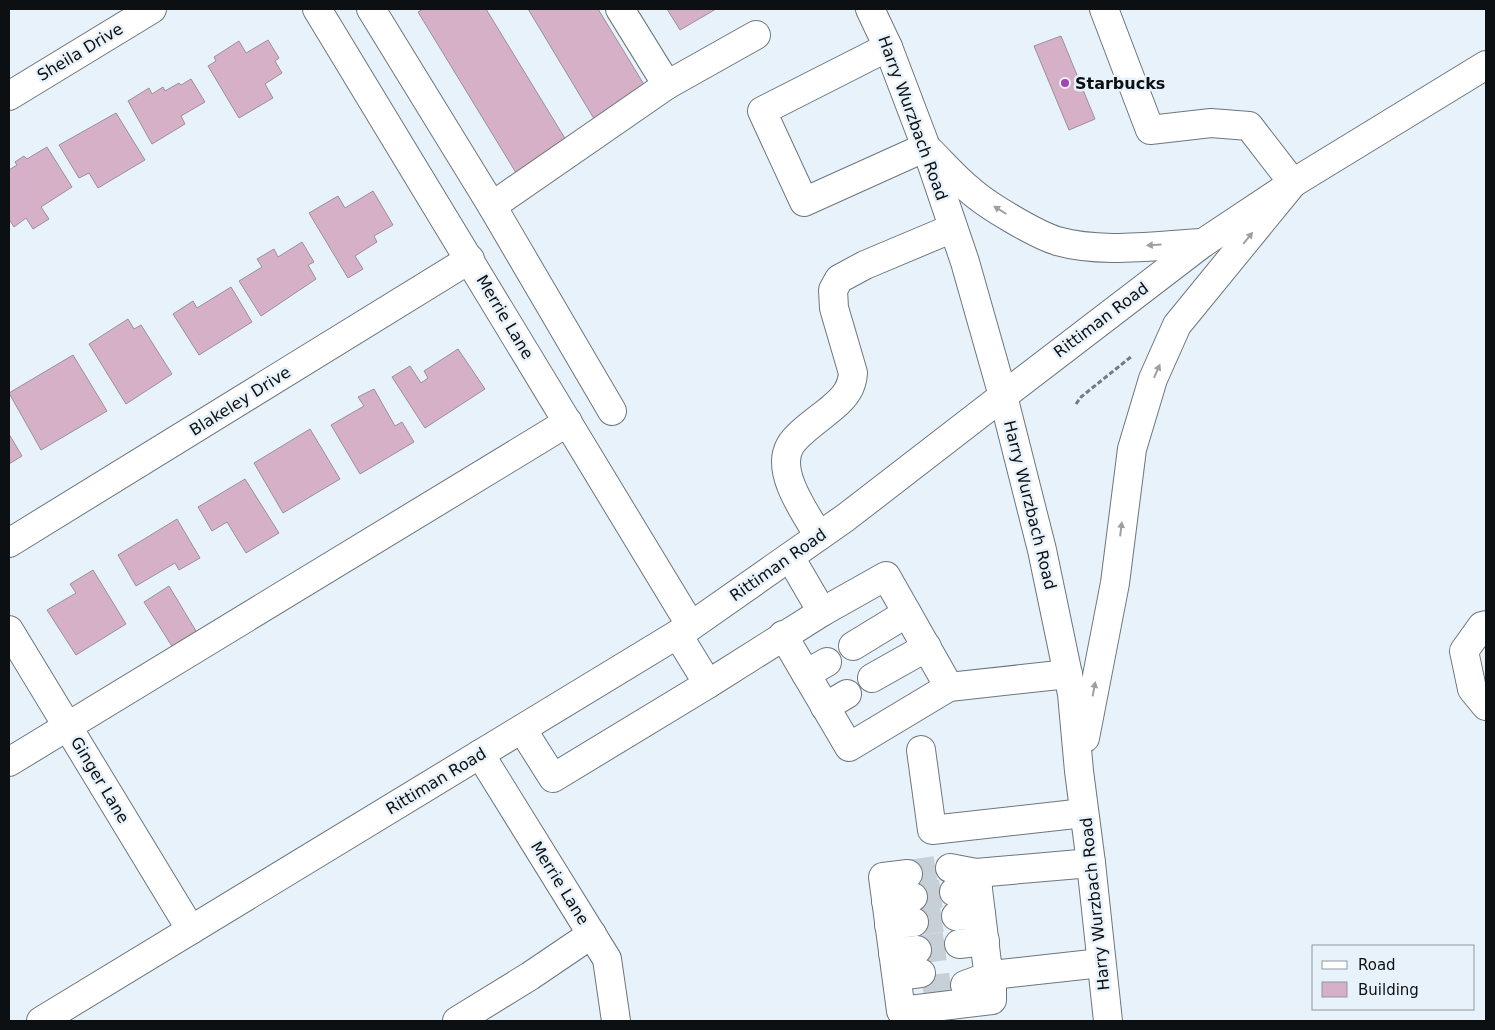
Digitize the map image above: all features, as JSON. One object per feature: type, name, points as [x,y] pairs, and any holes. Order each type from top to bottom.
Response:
[{"type":"street","name":"Sheila Drive","points":[[9,96],[152,9]]},
{"type":"street","name":"Merrie Lane","points":[[317,9],[568,422],[684,630],[708,684]]},
{"type":"street","points":[[620,9],[667,85]]},
{"type":"street","name":"Harry Wurzbach Road","points":[[870,9],[888,47],[926,147],[953,228],[1003,396],[1042,550],[1072,694],[1108,1021]]},
{"type":"street","points":[[1079,771],[1115,583],[1132,449],[1153,379],[1177,325],[1293,183],[1249,126],[1211,123],[1150,130],[1104,9]]},
{"type":"street","points":[[378,11],[612,411]]},
{"type":"street","points":[[492,206],[667,85],[756,35]]},
{"type":"street","points":[[888,47],[762,111],[804,202],[926,147],[972,192],[1025,226],[1056,241],[1091,246],[1121,247],[1202,243]]},
{"type":"street","name":"Rittiman Road","points":[[41,1021],[684,630],[819,536],[1202,243],[1293,183],[1486,65]]},
{"type":"street","points":[[819,536],[797,499],[787,474],[786,458],[791,444],[844,398],[853,383],[853,373],[834,308],[833,290],[840,279],[866,265],[953,228]]},
{"type":"street","name":"Blakeley Drive","points":[[9,543],[470,259]]},
{"type":"street","points":[[9,762],[568,422]]},
{"type":"street","points":[[790,557],[822,612]]},
{"type":"street","points":[[522,729],[553,778],[708,684],[783,635],[886,576],[949,687]]},
{"type":"street","points":[[853,646],[907,613]]},
{"type":"street","points":[[1486,625],[1482,626],[1464,652],[1472,689],[1486,706]]},
{"type":"street","name":"Ginger Lane","points":[[9,630],[191,930]]},
{"type":"street","points":[[783,635],[816,668],[836,700],[849,746],[949,687],[1068,674]]},
{"type":"street","points":[[872,678],[926,647]]},
{"type":"street","points":[[921,750],[932,830],[1084,813]]},
{"type":"street","name":"Merrie Lane","points":[[480,754],[607,959],[616,1021]]},
{"type":"street","points":[[902,904],[908,973],[902,1011],[992,1000],[975,963],[966,892],[1091,863]]},
{"type":"street","points":[[456,1021],[530,976],[592,934]]},
{"type":"street","points":[[975,963],[1101,963]]},
{"type":"path","points":[[1076,404],[1081,396],[1136,352]]},
{"type":"building","points":[[423,9],[486,9],[569,145],[518,176],[418,12]]},
{"type":"building","points":[[528,9],[598,9],[651,96],[599,127]]},
{"type":"building","points":[[667,9],[716,9],[680,30]]},
{"type":"building","name":"Starbucks","points":[[1061,36],[1095,119],[1069,130],[1034,46]]},
{"type":"building","points":[[268,40],[279,58],[275,61],[282,73],[265,84],[273,98],[239,118],[208,66],[216,61],[214,57],[239,41],[246,53]]},
{"type":"building","points":[[191,79],[205,102],[181,116],[185,124],[152,144],[128,101],[149,88],[152,94],[163,87],[165,91]]},
{"type":"building","points":[[116,113],[145,160],[98,188],[89,173],[79,178],[59,145]]},
{"type":"building","points":[[47,147],[72,187],[41,207],[49,219],[33,229],[26,218],[14,227],[9,219],[9,170],[17,165],[15,162],[24,156],[27,159]]},
{"type":"building","points":[[373,191],[393,225],[374,236],[377,242],[355,256],[363,269],[348,278],[309,213],[338,196],[345,208]]},
{"type":"building","points":[[302,242],[314,262],[308,265],[316,279],[261,316],[239,281],[262,267],[257,259],[274,249],[278,257]]},
{"type":"building","points":[[231,287],[252,322],[199,355],[173,314],[193,301],[197,308]]},
{"type":"building","points":[[128,319],[134,329],[141,325],[172,374],[126,404],[89,344]]},
{"type":"building","points":[[458,349],[485,389],[425,428],[392,377],[410,366],[421,383],[428,378],[424,371]]},
{"type":"building","points":[[73,355],[107,411],[41,450],[9,393]]},
{"type":"building","points":[[374,389],[395,426],[402,422],[414,442],[360,474],[331,425],[364,406],[358,397]]},
{"type":"building","points":[[310,429],[340,479],[283,513],[254,463]]},
{"type":"building","points":[[9,434],[22,456],[9,464]]},
{"type":"building","points":[[245,479],[279,533],[246,553],[227,522],[212,531],[198,507]]},
{"type":"building","points":[[177,519],[200,558],[179,570],[175,563],[136,586],[118,555]]},
{"type":"building","points":[[93,570],[126,624],[76,655],[47,610],[76,593],[70,584]]},
{"type":"building","points":[[169,586],[199,636],[175,651],[144,602]]},
{"type":"tunnel","points":[[908,874],[950,868]]},
{"type":"tunnel","points":[[913,897],[954,892]]},
{"type":"tunnel","points":[[914,922],[956,916]]},
{"type":"tunnel","points":[[917,950],[959,944]]},
{"type":"tunnel","points":[[923,990],[965,985]]},
{"type":"place","name":"Starbucks","points":[[1065,83]]}]
